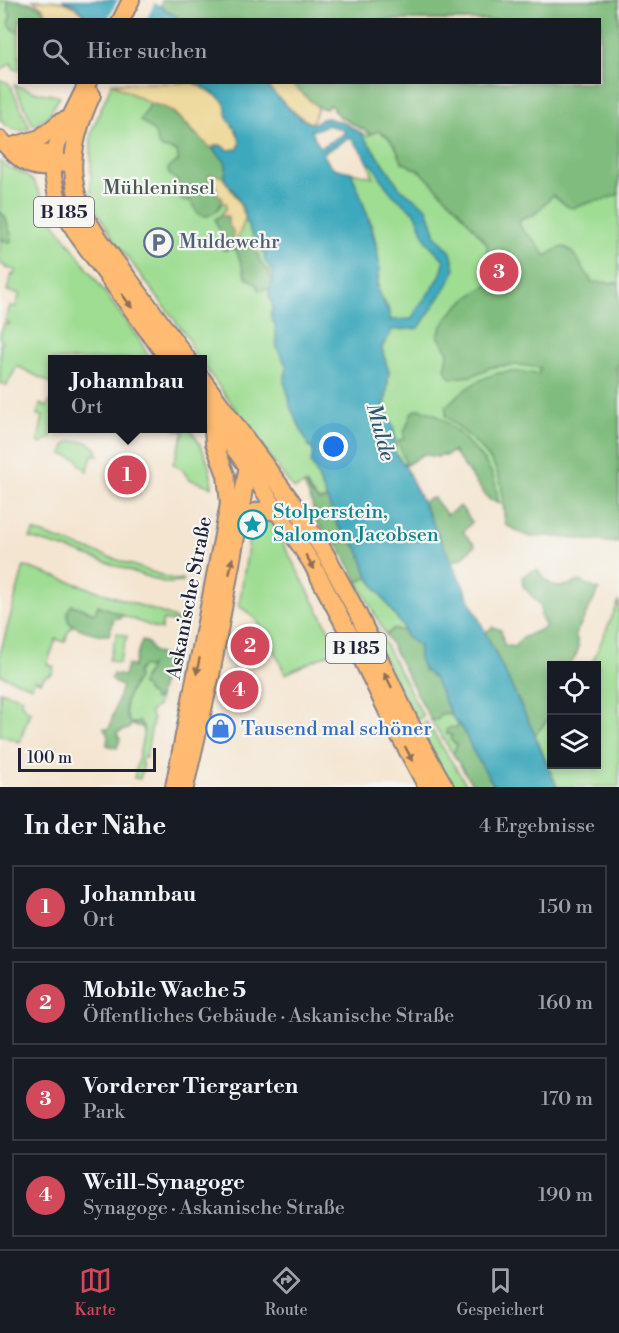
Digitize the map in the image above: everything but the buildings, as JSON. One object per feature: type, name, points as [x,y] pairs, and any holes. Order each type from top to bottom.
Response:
[{"type":"main road","points":[[122,18],[131,0]]},
{"type":"main road","points":[[133,18],[142,0]]},
{"type":"main road","name":"B 185","points":[[94,84],[69,119],[60,138],[54,163],[55,189],[65,214],[165,355]]},
{"type":"main road","name":"B 185","points":[[95,84],[78,134],[73,164],[74,185],[83,210],[107,249],[184,355]]},
{"type":"main road","points":[[5,143],[40,138],[60,122],[69,119]]},
{"type":"main road","points":[[5,143],[16,156],[32,165],[45,167],[54,163],[73,164]]},
{"type":"main road","name":"B 185","points":[[207,387],[281,487],[325,553],[358,614],[417,737],[445,787]]},
{"type":"main road","name":"B 185","points":[[207,411],[279,513],[316,572],[427,787]]},
{"type":"main road","name":"Askanische Straße","points":[[174,787],[229,496],[226,475],[214,443],[207,411]]},
{"type":"main road","name":"Askanische Straße","points":[[185,787],[211,675],[239,520],[250,475],[247,442]]},
{"type":"main road","points":[[229,496],[250,475],[281,487]]},
{"type":"main road","points":[[239,520],[254,512],[269,510],[279,513]]},
{"type":"green space","points":[[6,0],[35,4],[50,18],[18,18],[18,32],[13,30],[8,23],[11,14],[8,10]]},
{"type":"green space","points":[[162,0],[619,0],[619,543],[548,536],[532,537],[506,525],[503,503],[495,502],[487,497],[453,451],[438,457],[423,454],[405,466],[395,453],[390,419],[386,414],[385,406],[389,372],[382,347],[391,333],[390,312],[378,289],[377,246],[351,172],[373,177],[360,132],[368,136],[371,134],[340,117],[329,105],[326,109],[318,107],[312,124],[264,84],[601,84],[601,18],[178,18],[161,7]]},
{"type":"green space","points":[[162,0],[619,0],[619,194],[574,208],[568,207],[553,195],[534,215],[522,218],[519,224],[546,256],[557,249],[568,248],[592,282],[619,283],[619,365],[615,368],[619,374],[619,543],[548,536],[532,537],[506,525],[500,480],[496,470],[478,445],[446,416],[446,406],[466,389],[489,376],[506,372],[539,374],[540,368],[521,365],[489,368],[472,376],[449,377],[445,369],[447,351],[438,335],[452,312],[473,294],[521,268],[510,253],[496,257],[487,255],[487,244],[456,207],[421,172],[402,162],[387,136],[378,131],[371,134],[340,117],[329,105],[326,109],[318,106],[288,84],[601,84],[601,18],[178,18],[161,7]]},
{"type":"green space","points":[[0,1],[8,2],[8,10],[11,14],[10,25],[18,32],[18,70],[14,69],[11,63],[0,71]]},
{"type":"green space","points":[[0,80],[9,83],[30,128],[22,131],[14,130],[0,120]]},
{"type":"green space","name":"Mühleninsel","points":[[112,84],[114,84],[159,105],[223,158],[224,179],[273,273],[269,298],[273,305],[271,313],[276,326],[280,354],[287,367],[284,382],[290,406],[309,446],[314,451],[311,464],[327,499],[319,501],[305,484],[295,489],[292,487],[207,370],[207,355],[196,355],[190,347],[189,339],[113,238],[91,197],[91,133]]},
{"type":"green space","points":[[14,85],[35,92],[60,96],[49,115],[34,126]]},
{"type":"green space","points":[[151,103],[168,109],[223,158],[227,165],[224,179],[220,176],[213,185],[216,186],[217,194],[223,201],[217,211],[208,216],[202,216],[197,213],[191,201],[183,201],[179,196],[178,181],[169,174],[168,169],[178,161],[177,153],[161,147],[155,133],[140,121]]},
{"type":"green space","points":[[0,161],[25,174],[34,182],[56,225],[148,355],[48,355],[48,382],[17,366],[7,385],[0,383],[0,344],[3,342],[0,340],[0,335],[4,324],[9,325],[5,321],[10,306],[15,307],[20,294],[7,291],[12,274],[14,275],[16,270],[5,268],[6,266],[0,264]]},
{"type":"green space","points":[[0,212],[5,217],[12,235],[9,243],[0,238]]},
{"type":"green space","points":[[227,216],[235,242],[254,246],[255,253],[258,254],[260,262],[269,271],[272,279],[270,289],[259,290],[257,285],[246,277],[236,249],[223,250],[222,236],[215,219]]},
{"type":"green space","points":[[40,404],[47,407],[48,405],[48,433],[52,434],[50,439],[45,440],[43,444],[38,442],[43,416],[37,415]]},
{"type":"green space","points":[[419,409],[437,415],[475,451],[492,474],[498,502],[487,497],[453,451],[438,457],[423,454],[406,465],[398,441],[404,439],[412,412]]},
{"type":"green space","points":[[184,433],[193,433],[208,463],[212,487],[189,479],[182,469],[173,464]]},
{"type":"green space","points":[[71,441],[87,442],[96,448],[98,455],[93,454],[87,471],[78,459],[62,454],[66,444]]},
{"type":"green space","points":[[305,484],[319,501],[327,499],[338,526],[359,550],[368,577],[358,582],[338,545],[318,524]]},
{"type":"green space","points":[[434,498],[447,515],[460,506],[472,522],[463,532],[475,545],[462,558],[451,562],[423,503]]},
{"type":"green space","points":[[259,520],[265,520],[273,525],[339,649],[285,674],[262,628],[248,612],[239,606],[250,533],[254,524]]},
{"type":"green space","points":[[34,531],[175,580],[182,579],[183,582],[160,581],[30,538]]},
{"type":"green space","points":[[318,531],[337,553],[423,716],[418,719],[415,717]]},
{"type":"green space","points":[[24,566],[165,614],[188,625],[163,620],[161,630],[98,606],[95,613],[68,621],[73,626],[65,642],[56,639],[47,664],[54,667],[52,674],[44,677],[41,682],[34,680],[32,687],[0,675],[0,654]]},
{"type":"green space","points":[[537,570],[552,585],[560,587],[580,581],[599,590],[575,635],[578,647],[573,661],[547,661],[547,721],[535,735],[485,632],[493,627],[501,630],[504,645],[514,647],[522,638],[546,627],[541,618],[541,606],[523,586],[522,577]]},
{"type":"green space","points":[[368,577],[404,631],[393,629],[386,635],[358,582]]},
{"type":"green space","points":[[619,601],[619,787],[557,787],[549,769],[601,769],[601,661],[593,661]]},
{"type":"green space","points":[[72,605],[95,613],[98,605],[123,615],[120,618],[114,618],[109,635],[99,634],[82,629],[68,621],[68,610]]},
{"type":"green space","points":[[393,629],[404,631],[406,636],[419,646],[419,657],[423,669],[434,678],[451,713],[440,714],[437,720],[431,720],[386,635]]},
{"type":"green space","points":[[117,633],[127,636],[119,663],[109,660]]},
{"type":"green space","points":[[142,640],[149,644],[155,653],[167,656],[159,697],[153,699],[141,684],[150,666],[146,668],[143,666],[139,669],[138,678],[128,694],[126,711],[130,723],[135,724],[139,721],[143,727],[131,725],[128,729],[118,732],[120,739],[117,748],[107,745],[108,736],[104,728],[109,729],[122,686],[111,678],[113,674],[124,676],[127,665],[133,667]]},
{"type":"green space","points":[[143,666],[151,666],[143,677],[146,688],[155,700],[159,697],[157,706],[150,712],[153,720],[146,758],[141,760],[143,767],[140,779],[134,778],[144,732],[142,724],[130,723],[126,705],[128,695],[138,678],[137,673]]},
{"type":"green space","points":[[0,691],[23,698],[21,703],[30,711],[20,742],[0,735]]},
{"type":"green space","points":[[451,713],[458,724],[452,735],[457,745],[453,754],[431,720],[437,719],[440,714]]},
{"type":"green space","points":[[547,721],[547,763],[535,735]]},
{"type":"green space","points":[[426,722],[468,787],[451,787],[417,727]]},
{"type":"green space","points":[[458,724],[495,787],[474,787],[453,754],[457,745],[451,740],[452,735],[447,734],[446,730],[451,727],[457,728]]},
{"type":"sand","points":[[33,0],[64,2],[76,8],[87,18],[49,18],[43,8]]},
{"type":"sand","points":[[115,84],[196,84],[218,96],[225,103],[227,118],[236,130],[240,139],[240,147],[228,150],[220,145],[214,146],[213,149],[174,113]]},
{"type":"sand","points":[[272,84],[290,84],[300,91],[318,107],[312,124],[294,112],[269,88]]},
{"type":"sand","points":[[211,174],[224,179],[245,216],[236,242],[233,240],[233,231],[228,224],[227,216],[220,216],[226,208],[226,203],[222,203],[216,186],[209,185]]},
{"type":"water","points":[[62,0],[146,0],[179,18],[87,18],[76,6]]},
{"type":"water","name":"Mulde","points":[[196,84],[264,84],[293,112],[306,121],[314,124],[327,118],[344,123],[360,132],[399,187],[426,207],[436,236],[451,252],[455,268],[453,275],[421,325],[414,329],[391,330],[382,347],[389,372],[386,414],[393,426],[395,453],[405,466],[535,735],[547,763],[547,769],[549,769],[557,787],[495,787],[474,753],[463,729],[452,717],[434,678],[423,669],[419,657],[419,646],[406,636],[403,627],[368,577],[359,550],[338,526],[311,463],[314,451],[309,447],[290,406],[284,382],[287,367],[277,348],[276,325],[271,316],[273,308],[270,292],[273,272],[249,229],[238,199],[224,179],[225,162],[213,149],[216,145],[220,145],[228,150],[238,149],[240,141],[227,116],[223,101]],"holes":[[[327,125],[342,129],[345,133],[320,148],[311,130]],[[351,138],[393,195],[416,214],[427,242],[444,260],[443,269],[436,284],[420,304],[412,319],[390,320],[378,290],[377,250],[356,183],[351,172],[333,167],[323,153]]]},
{"type":"pier","points":[[118,0],[152,0],[155,2],[147,18],[109,18]]},
{"type":"place","name":"Muldewehr","points":[[158,242]]},
{"type":"place","name":"Vorderer Tiergarten","points":[[499,272]]},
{"type":"place","name":"Johannbau","points":[[127,475]]},
{"type":"place","name":"Stolperstein, Salomon Jacobsen","points":[[252,524]]},
{"type":"place","name":"Mobile Wache 5","points":[[250,646]]},
{"type":"place","name":"Weill-Synagoge","points":[[239,690]]},
{"type":"place","name":"Tausend mal schöner","points":[[220,729]]}]
